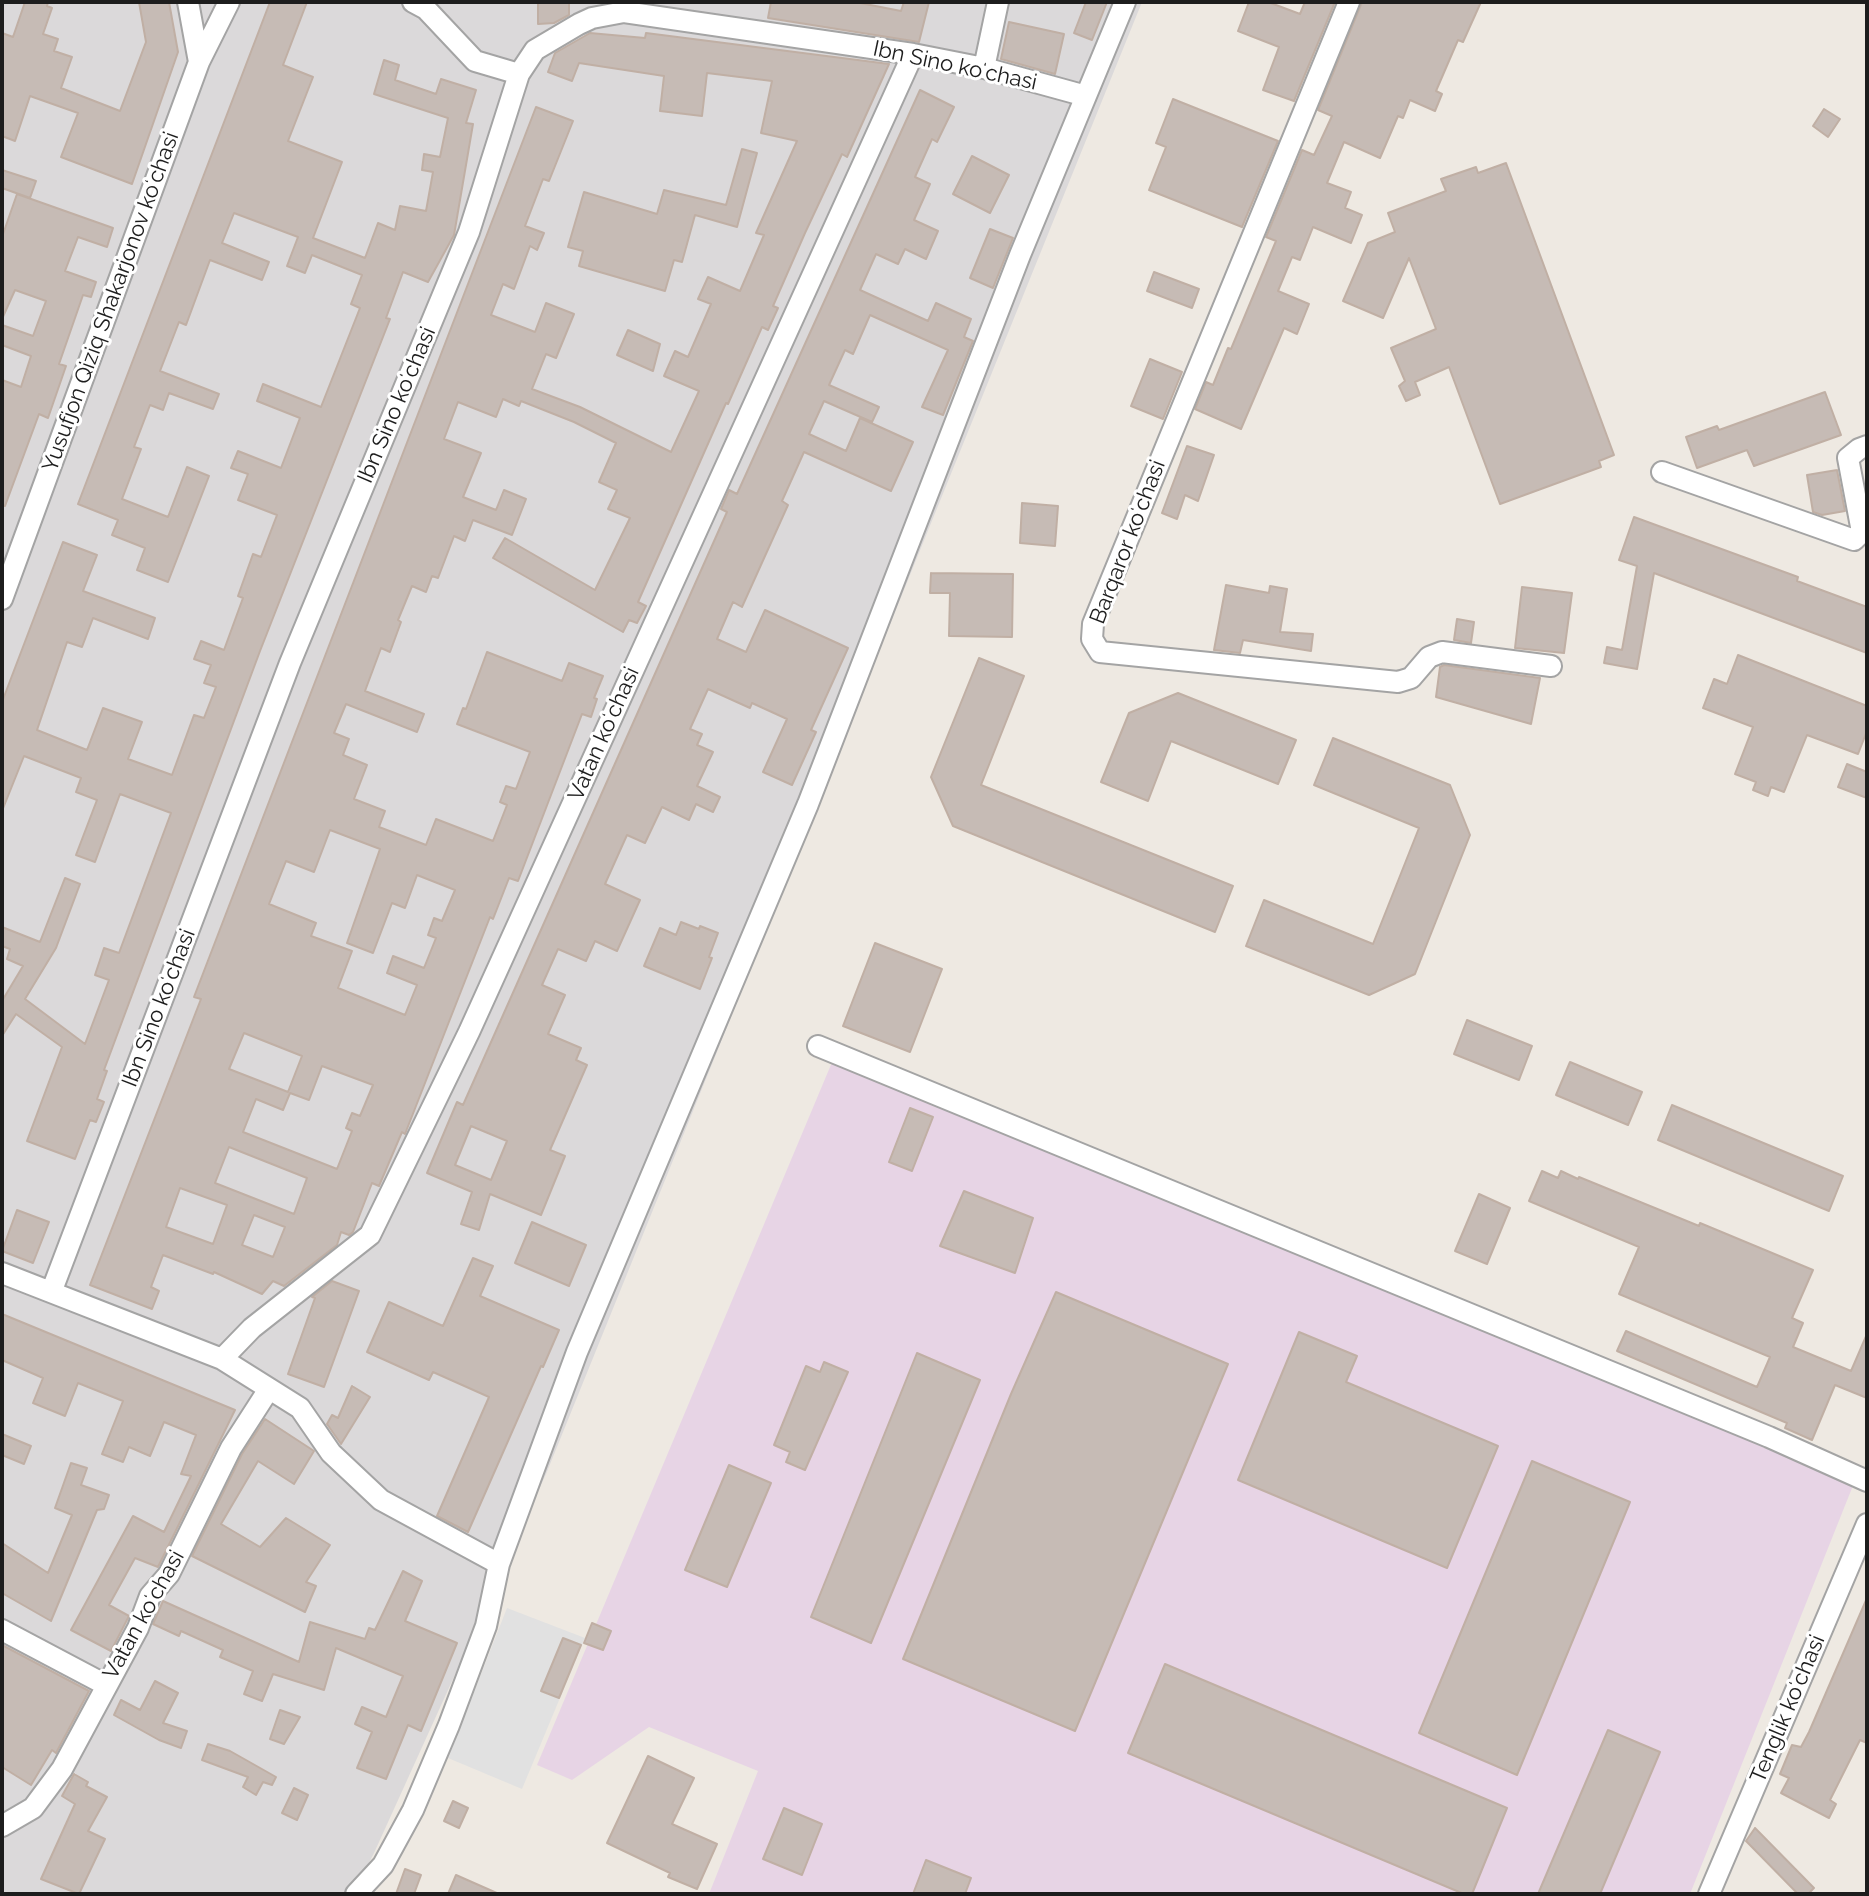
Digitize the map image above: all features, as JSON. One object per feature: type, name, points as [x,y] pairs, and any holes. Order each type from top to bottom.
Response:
[{"type":"street","points":[[188,2],[199,62]]},
{"type":"street","name":"Yusufjon Qiziq Shakarjonov koʻchasi","points":[[2,599],[199,62],[229,2]]},
{"type":"street","points":[[413,2],[426,9],[475,61],[519,74]]},
{"type":"street","points":[[984,68],[998,2]]},
{"type":"street","points":[[356,1894],[383,1865],[413,1810],[486,1626],[499,1564],[577,1352],[808,804],[1020,255],[1125,2]]},
{"type":"street","name":"Barqaror koʻchasi","points":[[1349,2],[1093,624],[1092,639],[1100,652],[1398,682],[1411,678],[1429,657],[1442,652],[1551,666]]},
{"type":"street","name":"Ibn Sino koʻchasi","points":[[52,1290],[290,663],[469,232],[519,74],[535,50],[592,18],[624,12],[913,54],[984,68],[1086,96]]},
{"type":"street","name":"Vatan koʻchasi","points":[[222,1359],[252,1328],[370,1235],[469,1032],[913,54]]},
{"type":"street","points":[[1662,472],[1854,540],[1862,532],[1848,458],[1867,446]]},
{"type":"street","points":[[818,1046],[1769,1437],[1867,1481]]},
{"type":"street","points":[[2,1273],[222,1359],[300,1408],[331,1453],[381,1500],[499,1564]]},
{"type":"street","name":"Vatan koʻchasi","points":[[2,1826],[33,1808],[62,1769],[138,1628],[150,1596],[169,1574],[231,1448],[269,1389]]},
{"type":"street","name":"Tenglik koʻchasi","points":[[1709,1894],[1867,1524]]},
{"type":"street","points":[[2,1630],[106,1685]]},
{"type":"shaded area","points":[[2,2],[1142,2],[546,1474],[353,1894],[2,1894]]},
{"type":"shaded area","points":[[838,1048],[1854,1483],[1690,1894],[709,1894],[758,1771],[649,1727],[572,1780],[537,1765]]},
{"type":"shaded area","points":[[507,1608],[585,1638],[522,1789],[448,1758]]},
{"type":"building","points":[[25,2],[48,2],[47,6],[52,8],[43,34],[58,39],[54,51],[72,57],[61,88],[120,111],[146,42],[139,2],[169,2],[178,52],[132,184],[61,157],[78,113],[30,96],[15,141],[2,136],[2,33],[13,37]]},
{"type":"building","points":[[270,2],[307,2],[283,65],[313,77],[288,141],[342,162],[313,238],[365,258],[378,223],[395,230],[400,206],[426,211],[433,172],[422,170],[424,154],[440,157],[448,118],[374,94],[384,60],[399,65],[395,80],[436,94],[441,79],[476,90],[466,123],[473,124],[454,235],[428,282],[403,272],[386,318],[390,319],[260,651],[104,1070],[107,1071],[97,1099],[104,1102],[96,1122],[90,1120],[75,1159],[27,1141],[62,1047],[16,1014],[2,1036],[2,1001],[23,966],[7,959],[10,949],[2,946],[2,927],[40,942],[65,878],[80,884],[56,948],[25,999],[85,1044],[109,980],[95,975],[104,948],[119,953],[171,813],[120,794],[95,862],[76,855],[97,800],[76,792],[81,778],[24,756],[2,811],[2,702],[63,542],[97,555],[83,591],[155,618],[148,639],[93,618],[82,647],[67,642],[37,730],[87,750],[103,708],[142,722],[128,759],[172,775],[194,715],[204,718],[216,687],[204,683],[211,665],[194,659],[201,641],[224,650],[243,598],[238,596],[253,554],[261,557],[277,515],[238,500],[248,474],[231,468],[238,451],[281,468],[300,418],[257,401],[263,384],[321,407],[360,308],[351,304],[362,275],[312,255],[305,273],[287,266],[298,237],[234,213],[222,243],[269,262],[262,280],[210,260],[186,325],[179,322],[160,371],[219,394],[213,409],[169,393],[163,410],[150,405],[134,447],[141,449],[122,499],[168,517],[187,467],[209,476],[168,582],[137,570],[145,548],[112,535],[118,520],[78,504]]},
{"type":"building","points":[[538,2],[569,2],[569,15],[554,23],[538,24]]},
{"type":"building","points":[[771,2],[855,2],[901,11],[904,2],[929,2],[919,42],[768,18]]},
{"type":"building","points":[[1086,2],[1107,2],[1092,40],[1074,33]]},
{"type":"building","points":[[1249,2],[1268,2],[1300,14],[1305,2],[1335,2],[1294,101],[1263,90],[1279,47],[1238,31]]},
{"type":"building","points":[[1362,2],[1481,2],[1463,42],[1458,40],[1436,91],[1442,94],[1435,111],[1410,100],[1403,118],[1398,116],[1380,158],[1344,142],[1327,183],[1351,192],[1345,208],[1362,215],[1351,243],[1313,227],[1300,260],[1292,257],[1278,291],[1309,304],[1297,334],[1284,328],[1241,429],[1195,409],[1206,382],[1213,385],[1228,348],[1231,349],[1276,241],[1266,237],[1302,150],[1314,155],[1332,116],[1318,110]]},
{"type":"building","points":[[1009,22],[1064,34],[1055,74],[1001,59]]},
{"type":"building","points":[[590,33],[645,38],[646,33],[889,64],[847,157],[842,154],[805,233],[773,306],[778,308],[768,330],[762,327],[726,403],[638,602],[646,606],[637,623],[629,620],[623,632],[493,558],[505,538],[595,590],[630,518],[608,509],[617,490],[599,482],[616,443],[521,401],[519,406],[503,399],[496,417],[458,402],[444,439],[481,453],[463,497],[496,510],[504,490],[526,499],[512,535],[473,520],[465,541],[454,536],[438,578],[432,576],[426,592],[412,586],[398,620],[401,622],[390,652],[381,648],[365,691],[424,714],[417,732],[346,704],[334,733],[349,739],[343,755],[367,765],[354,799],[385,811],[379,827],[426,845],[436,819],[493,841],[507,805],[500,802],[506,786],[516,789],[530,752],[457,724],[463,708],[466,709],[487,652],[562,681],[569,663],[603,676],[594,698],[597,699],[591,717],[582,714],[518,881],[509,878],[493,919],[490,917],[405,1134],[402,1132],[379,1186],[372,1183],[353,1232],[349,1235],[341,1232],[337,1245],[284,1286],[273,1281],[262,1294],[214,1272],[163,1255],[151,1287],[159,1291],[152,1309],[90,1285],[201,999],[194,997],[536,107],[573,121],[549,181],[543,179],[525,226],[544,233],[537,250],[530,246],[514,289],[503,284],[491,315],[535,332],[546,303],[574,314],[556,358],[546,354],[532,389],[580,407],[671,452],[699,391],[664,376],[675,351],[688,357],[711,304],[698,299],[708,277],[740,291],[764,235],[756,233],[797,141],[761,133],[772,81],[707,73],[702,116],[660,111],[664,76],[579,63],[572,81],[548,72],[555,53]],"holes":[[[330,830],[380,849],[347,943],[373,953],[392,903],[405,908],[417,875],[455,890],[442,921],[434,918],[428,935],[436,938],[424,968],[393,956],[387,973],[417,985],[405,1015],[338,988],[352,951],[311,936],[316,923],[269,904],[286,861],[314,872]],[[244,1033],[302,1056],[288,1092],[229,1069]],[[322,1066],[373,1085],[360,1116],[352,1113],[346,1128],[352,1131],[337,1169],[243,1132],[256,1099],[283,1110],[290,1093],[309,1100]],[[229,1147],[307,1178],[294,1214],[215,1183]],[[180,1188],[227,1205],[213,1244],[166,1227]],[[254,1215],[285,1227],[273,1257],[242,1245]]]},
{"type":"building","points":[[920,90],[954,107],[937,142],[932,139],[915,177],[930,184],[914,220],[938,231],[926,259],[905,249],[898,264],[876,254],[860,290],[928,321],[936,303],[971,319],[964,337],[973,341],[943,415],[922,407],[948,350],[870,315],[853,354],[845,350],[829,385],[879,407],[872,422],[824,401],[809,434],[846,451],[860,418],[913,442],[891,491],[804,452],[782,501],[788,505],[742,607],[733,602],[717,639],[746,652],[765,610],[848,648],[811,730],[816,732],[792,785],[763,772],[787,719],[752,703],[750,708],[708,689],[690,729],[702,734],[697,745],[713,752],[697,786],[720,797],[713,812],[696,804],[689,820],[662,807],[645,843],[627,835],[605,884],[640,900],[617,951],[595,941],[586,961],[558,949],[542,985],[565,995],[548,1034],[581,1048],[576,1060],[587,1065],[550,1150],[565,1156],[541,1215],[490,1194],[479,1230],[461,1224],[472,1192],[427,1173],[457,1102],[463,1105],[727,512],[721,509],[729,490],[737,494]],"holes":[[[471,1126],[507,1141],[491,1180],[455,1165]]]},
{"type":"building","points":[[1173,99],[1278,141],[1242,227],[1149,190],[1166,147],[1156,143]]},
{"type":"building","points":[[1824,109],[1840,119],[1828,137],[1813,126]]},
{"type":"building","points":[[742,149],[757,153],[737,227],[695,215],[682,262],[674,260],[665,291],[579,266],[583,251],[568,247],[584,192],[657,214],[664,190],[726,205]]},
{"type":"building","points":[[972,156],[1009,175],[990,213],[953,194]]},
{"type":"building","points":[[1506,163],[1614,455],[1599,461],[1601,467],[1500,504],[1449,367],[1415,382],[1420,395],[1406,401],[1399,386],[1405,381],[1391,348],[1436,329],[1409,258],[1383,318],[1343,301],[1368,243],[1395,232],[1388,213],[1446,191],[1441,179],[1476,167],[1478,173]]},
{"type":"building","points":[[2,170],[36,181],[30,198],[2,188]]},
{"type":"building","points":[[17,194],[113,228],[107,247],[78,237],[65,271],[96,282],[91,297],[83,295],[59,364],[66,366],[48,418],[39,414],[5,506],[2,505],[2,380],[21,387],[31,356],[2,345],[2,325],[33,336],[46,301],[15,290],[2,319],[2,237]]},
{"type":"building","points":[[990,229],[1013,238],[993,288],[970,278]]},
{"type":"building","points":[[1154,272],[1199,289],[1192,308],[1147,291]]},
{"type":"building","points":[[628,330],[660,344],[653,371],[617,355]]},
{"type":"building","points":[[1150,359],[1182,372],[1163,419],[1131,406]]},
{"type":"building","points":[[1825,392],[1841,435],[1754,466],[1747,450],[1697,468],[1686,437],[1717,426],[1719,430]]},
{"type":"building","points":[[1187,446],[1214,455],[1198,501],[1185,495],[1177,519],[1162,513]]},
{"type":"building","points":[[1837,470],[1845,511],[1822,515],[1813,512],[1807,475]]},
{"type":"building","points":[[1022,503],[1058,506],[1055,546],[1020,543]]},
{"type":"building","points":[[1634,517],[1798,577],[1797,581],[1867,607],[1867,653],[1654,573],[1637,669],[1604,663],[1607,647],[1622,650],[1637,566],[1619,560]]},
{"type":"building","points":[[931,573],[1013,574],[1012,637],[949,636],[950,593],[930,593]]},
{"type":"building","points":[[1226,585],[1269,593],[1270,586],[1287,589],[1280,632],[1313,634],[1311,651],[1243,640],[1240,653],[1214,650]]},
{"type":"building","points":[[1522,587],[1572,593],[1564,653],[1515,648]]},
{"type":"building","points":[[1457,619],[1474,622],[1471,643],[1454,640]]},
{"type":"building","points":[[1738,655],[1867,706],[1867,731],[1858,754],[1807,735],[1784,792],[1771,787],[1768,796],[1753,790],[1756,782],[1735,774],[1753,727],[1703,708],[1714,679],[1727,684]]},
{"type":"building","points":[[979,658],[1024,676],[981,785],[1233,886],[1215,932],[953,826],[931,777]]},
{"type":"building","points":[[1444,665],[1540,678],[1531,724],[1436,697],[1440,667]]},
{"type":"building","points":[[1178,693],[1296,740],[1278,784],[1171,741],[1148,801],[1101,782],[1129,713]]},
{"type":"building","points":[[1333,738],[1450,785],[1470,835],[1415,974],[1369,995],[1246,946],[1264,900],[1373,944],[1419,828],[1314,785]]},
{"type":"building","points":[[1847,764],[1867,772],[1867,798],[1838,787]]},
{"type":"building","points":[[681,922],[718,933],[700,989],[644,966],[660,928],[676,935]]},
{"type":"building","points":[[875,943],[942,969],[910,1052],[843,1026]]},
{"type":"building","points":[[1467,1020],[1532,1046],[1519,1080],[1454,1054]]},
{"type":"building","points":[[1570,1062],[1642,1092],[1628,1125],[1556,1095]]},
{"type":"building","points":[[1672,1105],[1843,1176],[1829,1211],[1658,1140]]},
{"type":"building","points":[[910,1108],[933,1117],[912,1171],[889,1162]]},
{"type":"building","points":[[1542,1171],[1558,1178],[1561,1171],[1579,1177],[1813,1270],[1792,1318],[1803,1323],[1793,1347],[1851,1371],[1867,1334],[1867,1398],[1835,1385],[1812,1440],[1785,1428],[1787,1423],[1617,1351],[1626,1331],[1757,1387],[1770,1357],[1619,1294],[1639,1247],[1529,1201]]},
{"type":"building","points":[[964,1191],[1033,1218],[1015,1273],[940,1246]]},
{"type":"building","points":[[1479,1194],[1510,1208],[1487,1264],[1455,1251]]},
{"type":"building","points":[[17,1210],[49,1222],[33,1263],[2,1251]]},
{"type":"building","points":[[532,1222],[586,1245],[569,1286],[515,1263]]},
{"type":"building","points":[[473,1258],[493,1266],[480,1296],[559,1330],[468,1532],[437,1516],[489,1397],[433,1372],[429,1380],[367,1352],[389,1302],[443,1326]]},
{"type":"building","points":[[332,1281],[359,1291],[324,1387],[288,1374],[315,1298],[312,1297]]},
{"type":"building","points":[[1056,1292],[1228,1364],[1075,1731],[903,1659]]},
{"type":"building","points":[[2,1314],[235,1410],[158,1567],[135,1558],[109,1605],[129,1616],[111,1651],[71,1630],[133,1516],[164,1532],[191,1476],[181,1474],[196,1435],[164,1422],[150,1456],[129,1447],[123,1462],[102,1454],[123,1401],[78,1383],[65,1416],[33,1403],[43,1378],[2,1360]]},
{"type":"building","points":[[1299,1332],[1357,1356],[1346,1382],[1498,1446],[1447,1568],[1238,1480]]},
{"type":"building","points":[[917,1353],[980,1380],[871,1643],[811,1617]]},
{"type":"building","points":[[824,1362],[848,1372],[805,1470],[786,1462],[790,1452],[774,1445],[806,1366],[820,1372]]},
{"type":"building","points":[[352,1386],[370,1397],[341,1444],[327,1424],[332,1415],[338,1418]]},
{"type":"building","points":[[265,1419],[314,1451],[294,1484],[258,1461],[221,1524],[260,1547],[286,1518],[330,1545],[306,1582],[316,1586],[305,1612],[192,1556],[242,1454]]},
{"type":"building","points":[[2,1434],[31,1446],[24,1464],[2,1455]]},
{"type":"building","points":[[1532,1461],[1630,1502],[1517,1775],[1419,1733]]},
{"type":"building","points":[[71,1463],[87,1468],[81,1485],[109,1495],[104,1509],[97,1510],[51,1621],[2,1593],[2,1543],[48,1573],[72,1515],[55,1508]]},
{"type":"building","points":[[729,1465],[771,1483],[727,1587],[685,1570]]},
{"type":"building","points":[[403,1571],[422,1581],[405,1621],[457,1643],[421,1731],[408,1725],[386,1779],[357,1768],[372,1732],[355,1724],[362,1707],[386,1717],[403,1676],[336,1648],[324,1690],[273,1674],[262,1701],[244,1694],[253,1671],[220,1657],[223,1650],[181,1631],[179,1636],[153,1624],[163,1601],[299,1662],[310,1622],[365,1639],[369,1628],[375,1630]]},
{"type":"building","points":[[1867,1598],[1867,1743],[1860,1740],[1830,1800],[1836,1804],[1829,1818],[1781,1793],[1789,1778],[1780,1774],[1792,1745],[1801,1747],[1809,1732]]},
{"type":"building","points":[[592,1623],[611,1631],[603,1650],[584,1643]]},
{"type":"building","points":[[563,1638],[581,1645],[559,1698],[541,1691]]},
{"type":"building","points":[[2,1645],[89,1691],[56,1753],[52,1750],[31,1785],[2,1767]]},
{"type":"building","points":[[1165,1664],[1507,1808],[1472,1894],[1464,1894],[1128,1753]]},
{"type":"building","points":[[155,1681],[178,1693],[163,1723],[187,1731],[181,1748],[159,1740],[114,1715],[121,1700],[140,1710]]},
{"type":"building","points":[[280,1710],[300,1717],[284,1744],[270,1739]]},
{"type":"building","points":[[1608,1730],[1660,1752],[1600,1894],[1538,1894]]},
{"type":"building","points":[[208,1744],[230,1751],[276,1777],[272,1785],[263,1782],[256,1795],[243,1787],[248,1777],[202,1760]]},
{"type":"building","points":[[648,1756],[694,1778],[672,1824],[717,1844],[697,1889],[668,1877],[670,1873],[607,1843]]},
{"type":"building","points":[[74,1774],[88,1782],[86,1786],[107,1797],[88,1831],[105,1839],[79,1894],[41,1879],[75,1804],[62,1796]]},
{"type":"building","points":[[294,1788],[308,1795],[297,1820],[282,1813]]},
{"type":"building","points":[[453,1801],[468,1808],[459,1828],[444,1821]]},
{"type":"building","points":[[784,1808],[822,1824],[802,1875],[763,1859]]},
{"type":"building","points":[[1755,1828],[1814,1888],[1808,1894],[1798,1894],[1746,1841]]},
{"type":"building","points":[[926,1860],[971,1878],[965,1894],[913,1894]]},
{"type":"building","points":[[405,1869],[421,1875],[414,1894],[396,1894]]},
{"type":"building","points":[[456,1875],[499,1894],[448,1894]]}]
